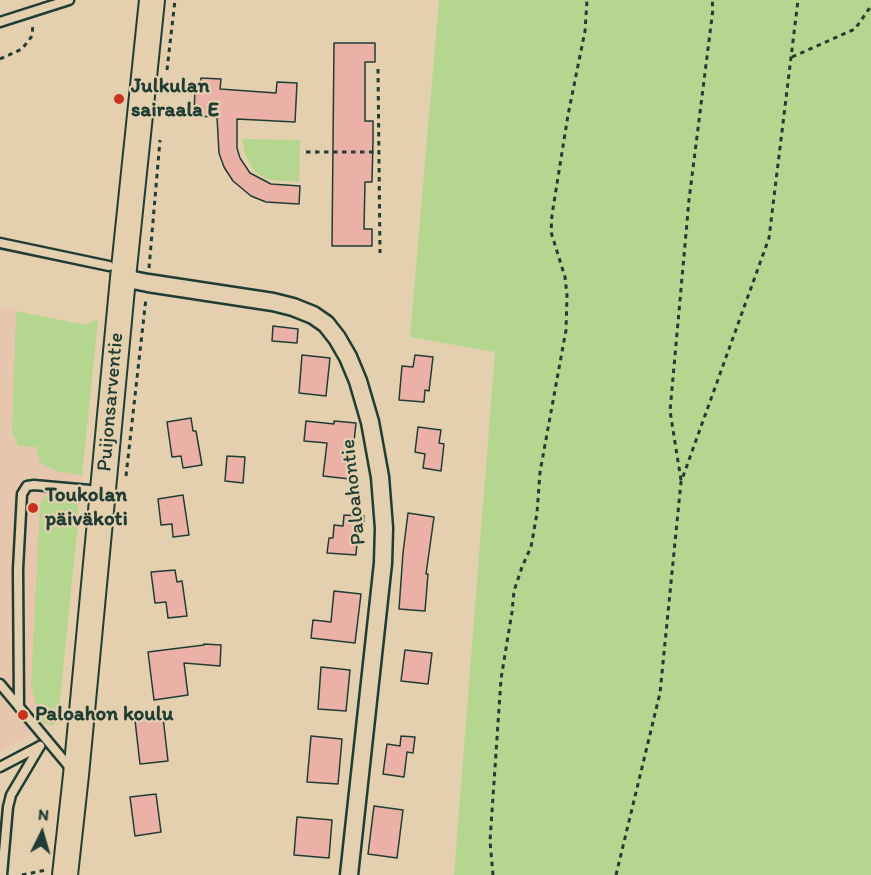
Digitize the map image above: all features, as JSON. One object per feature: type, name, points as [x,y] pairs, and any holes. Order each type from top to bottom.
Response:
[{"type":"main road","name":"Puijonsarventie","points":[[58,872],[76,776],[103,491],[116,272],[152,0]]},
{"type":"street","name":"Paloahontie","points":[[116,272],[273,302],[314,315],[326,324],[337,338],[358,381],[370,422],[380,477],[383,563],[349,875]]},
{"type":"lane","points":[[0,22],[69,0]]},
{"type":"lane","points":[[0,243],[116,272]]},
{"type":"lane","points":[[19,707],[18,569],[22,494],[27,486],[34,484],[103,491]]},
{"type":"lane","points":[[1,687],[19,707],[44,744],[76,776]]},
{"type":"lane","points":[[0,767],[44,744]]},
{"type":"lane","points":[[3,875],[11,795],[44,744]]},
{"type":"path","points":[[493,875],[490,841],[501,680],[514,591],[531,547],[537,513],[540,472],[566,330],[565,277],[551,232],[552,215],[568,115],[585,32],[587,0]]},
{"type":"path","points":[[681,482],[670,411],[689,200],[713,9],[712,0]]},
{"type":"path","points":[[616,875],[660,693],[681,482],[770,238],[798,0]]},
{"type":"path","points":[[791,58],[855,29],[871,6]]},
{"type":"path","points":[[0,59],[22,49],[32,36],[34,11]]},
{"type":"path","points":[[378,69],[380,253]]},
{"type":"path","points":[[306,152],[379,152]]},
{"type":"path","points":[[22,875],[58,872]]},
{"type":"shaded area","name":"Toukolan päiväkoti","points":[[0,307],[16,311],[12,431],[18,446],[37,447],[40,463],[56,471],[82,475],[79,513],[77,502],[46,726],[0,752]]},
{"type":"green space","points":[[439,0],[871,0],[871,875],[454,875],[495,352],[410,337]]},
{"type":"green space","points":[[242,139],[300,140],[299,182],[272,180],[258,174],[245,154]]},
{"type":"green space","points":[[16,311],[86,325],[98,319],[82,475],[56,471],[40,463],[36,447],[18,446],[12,431]]},
{"type":"green space","points":[[45,496],[67,496],[77,502],[79,513],[58,719],[52,726],[42,722],[31,687],[40,504]]},
{"type":"building","points":[[334,43],[375,43],[375,62],[365,62],[365,121],[373,121],[373,140],[372,182],[365,182],[364,229],[372,229],[372,246],[332,246]]},
{"type":"building","points":[[201,78],[221,79],[220,89],[276,93],[277,82],[297,83],[295,122],[237,119],[237,148],[240,158],[250,173],[271,184],[300,186],[299,204],[266,202],[251,196],[233,181],[219,153],[217,117],[194,116],[195,88],[200,89]]},
{"type":"building","points":[[273,326],[298,329],[297,343],[272,341]]},
{"type":"building","points":[[302,355],[330,358],[326,396],[299,393]]},
{"type":"building","points":[[415,355],[433,357],[429,391],[425,390],[424,402],[399,400],[402,366],[413,367]]},
{"type":"building","points":[[191,418],[193,431],[196,431],[202,465],[183,468],[181,456],[172,457],[167,422]]},
{"type":"building","points":[[306,421],[334,424],[334,421],[356,423],[350,479],[323,476],[327,443],[304,441]]},
{"type":"building","points":[[418,427],[441,430],[439,443],[444,444],[441,471],[423,468],[425,454],[415,452]]},
{"type":"building","points":[[227,456],[245,457],[243,483],[225,481]]},
{"type":"building","points":[[183,495],[189,535],[173,537],[172,524],[161,525],[158,499]]},
{"type":"building","points":[[408,513],[434,517],[426,574],[428,574],[425,611],[399,609]]},
{"type":"building","points":[[344,515],[364,516],[363,530],[358,530],[356,555],[327,553],[329,538],[333,538],[334,525],[343,526]]},
{"type":"building","points":[[175,570],[177,582],[182,581],[187,616],[168,618],[166,602],[155,603],[151,572]]},
{"type":"building","points":[[334,591],[361,594],[355,643],[311,638],[313,620],[331,622]]},
{"type":"building","points":[[204,644],[221,645],[220,666],[184,663],[188,695],[154,700],[148,652]]},
{"type":"building","points":[[405,650],[432,653],[428,684],[401,681]]},
{"type":"building","points":[[321,667],[350,670],[346,711],[318,709]]},
{"type":"building","points":[[163,717],[168,761],[140,764],[135,720]]},
{"type":"building","points":[[311,736],[342,739],[338,784],[307,782]]},
{"type":"building","points":[[401,736],[415,737],[413,753],[407,752],[404,777],[383,774],[387,744],[400,746]]},
{"type":"building","points":[[156,794],[161,832],[135,836],[130,797]]},
{"type":"building","points":[[374,806],[403,810],[397,858],[368,854]]},
{"type":"building","points":[[297,817],[332,820],[329,858],[294,855]]},
{"type":"place","name":"Julkulan sairaala E","points":[[119,99]]},
{"type":"place","name":"Toukolan päiväkoti","points":[[33,508]]},
{"type":"place","name":"Paloahon koulu","points":[[23,715]]}]
